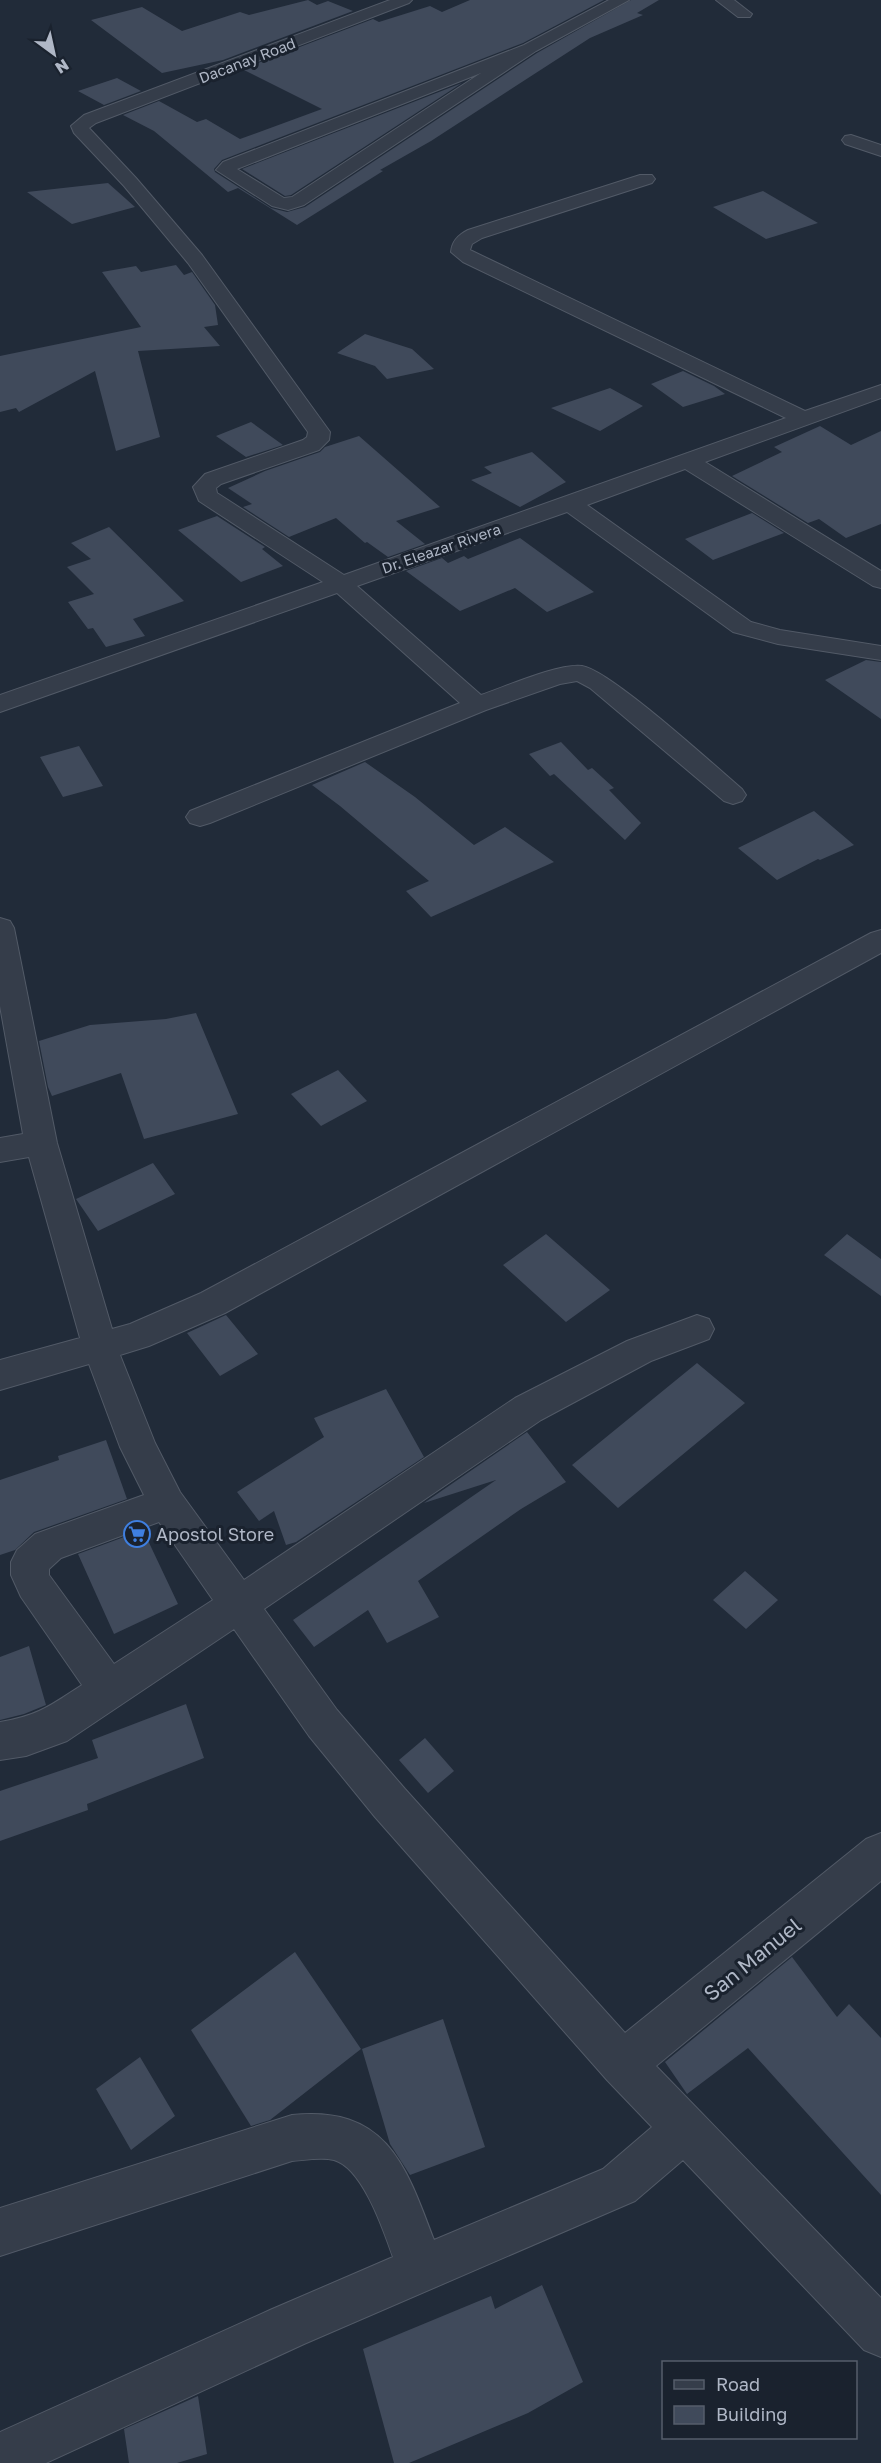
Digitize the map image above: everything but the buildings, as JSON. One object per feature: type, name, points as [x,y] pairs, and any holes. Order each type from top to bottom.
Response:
[{"type":"street","name":"Dacanay Road","points":[[340,583],[270,539],[204,492],[204,487],[213,480],[311,445],[318,440],[319,432],[195,259],[130,182],[81,133],[80,126],[90,119],[404,0]]},
{"type":"street","points":[[530,48],[229,166],[225,170],[283,204],[298,201],[530,48],[621,0]]},
{"type":"street","points":[[724,0],[744,14]]},
{"type":"street","points":[[851,140],[881,151]]},
{"type":"street","points":[[278,148],[297,157]]},
{"type":"street","points":[[316,167],[335,176]]},
{"type":"street","points":[[646,179],[475,234],[465,239],[461,252],[803,418]]},
{"type":"street","name":"Dr. Eleazar Rivera","points":[[0,704],[570,503],[803,418],[876,396]]},
{"type":"street","points":[[688,460],[881,581]]},
{"type":"street","points":[[570,503],[742,627],[778,637],[881,653]]},
{"type":"street","points":[[340,583],[477,705]]},
{"type":"street","points":[[200,817],[477,705],[554,678],[580,673],[599,682],[733,795]]},
{"type":"street","points":[[0,928],[40,1143],[100,1347],[138,1447],[167,1503],[323,1724],[390,1803],[623,2064],[881,2333]]},
{"type":"street","points":[[0,1375],[100,1347],[167,1324],[213,1303],[881,940]]},
{"type":"street","points":[[0,1150],[40,1143]]},
{"type":"street","points":[[0,1741],[26,1737],[53,1727],[341,1537],[528,1409],[639,1351],[697,1329]]},
{"type":"street","points":[[109,1690],[34,1586],[30,1575],[30,1562],[48,1546],[167,1503]]},
{"type":"street","name":"San Manuel","points":[[623,2064],[881,1854]]},
{"type":"street","points":[[0,2458],[287,2327],[619,2185],[684,2129]]},
{"type":"street","points":[[0,2232],[292,2138],[323,2135],[348,2142],[368,2158],[386,2182],[422,2270]]},
{"type":"place","name":"Apostol Store","points":[[137,1534]]}]
